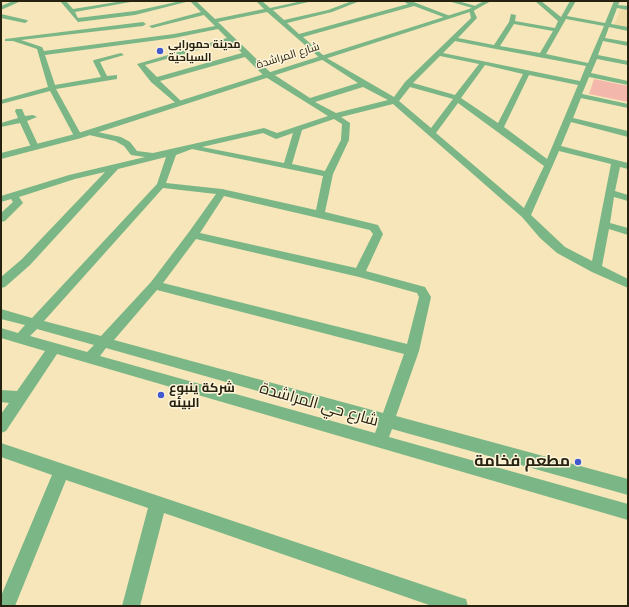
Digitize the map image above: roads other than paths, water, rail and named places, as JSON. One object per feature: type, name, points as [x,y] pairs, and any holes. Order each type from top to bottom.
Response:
[{"type":"street","points":[[1,8],[18,1]]},
{"type":"street","points":[[63,1],[87,31]]},
{"type":"street","points":[[71,11],[133,1]]},
{"type":"street","points":[[78,20],[135,13],[188,1]]},
{"type":"street","points":[[193,1],[267,74],[346,123],[345,140],[328,174],[320,214]]},
{"type":"street","points":[[259,1],[323,58],[364,84],[395,101],[526,215],[544,235],[561,250],[628,284]]},
{"type":"street","points":[[214,21],[310,1]]},
{"type":"street","points":[[283,22],[330,11],[358,1]]},
{"type":"street","points":[[405,1],[448,17]]},
{"type":"street","points":[[88,132],[118,139],[126,144],[134,153],[153,156],[172,153],[190,147],[264,130],[276,136],[335,116],[395,101],[408,84],[455,39],[474,18],[473,9],[452,1]]},
{"type":"street","name":"شارع المراشدة","points":[[1,156],[78,136],[473,9],[488,1]]},
{"type":"street","points":[[538,1],[563,19],[628,29]]},
{"type":"street","points":[[542,55],[573,1]]},
{"type":"street","points":[[298,36],[414,4]]},
{"type":"street","points":[[526,215],[549,165],[616,4],[628,8]]},
{"type":"street","points":[[152,26],[205,12]]},
{"type":"street","points":[[496,46],[512,22],[513,15]]},
{"type":"street","points":[[1,16],[25,21]]},
{"type":"street","points":[[512,22],[557,30]]},
{"type":"street","points":[[1,48],[8,40],[143,24]]},
{"type":"street","points":[[42,53],[174,36],[219,27]]},
{"type":"street","points":[[178,103],[140,64],[232,39]]},
{"type":"street","points":[[455,39],[590,65]]},
{"type":"street","points":[[601,39],[628,44]]},
{"type":"street","points":[[8,40],[40,48],[52,88],[78,136]]},
{"type":"street","points":[[154,80],[247,54]]},
{"type":"street","points":[[440,54],[582,84]]},
{"type":"street","points":[[105,78],[96,61],[121,55]]},
{"type":"street","points":[[594,56],[628,63]]},
{"type":"street","points":[[432,132],[483,63]]},
{"type":"street","points":[[500,128],[528,72]]},
{"type":"street","points":[[587,74],[628,83]]},
{"type":"street","points":[[1,102],[52,88],[114,77]]},
{"type":"street","points":[[309,101],[364,84]]},
{"type":"street","points":[[408,84],[456,98],[500,128],[549,165]]},
{"type":"street","points":[[578,95],[628,106]]},
{"type":"street","points":[[19,111],[35,147]]},
{"type":"street","points":[[1,125],[33,117]]},
{"type":"street","points":[[568,119],[628,134]]},
{"type":"street","points":[[287,166],[298,129]]},
{"type":"street","points":[[190,147],[328,174]]},
{"type":"street","points":[[556,147],[628,166]]},
{"type":"street","points":[[20,339],[162,185],[172,153]]},
{"type":"street","points":[[1,199],[72,177],[150,159],[153,156]]},
{"type":"street","points":[[596,269],[606,225],[616,162]]},
{"type":"street","points":[[1,284],[26,262],[114,168]]},
{"type":"street","points":[[162,185],[222,192],[370,225],[377,229],[378,234],[359,273]]},
{"type":"street","points":[[90,358],[155,285],[193,235],[222,192]]},
{"type":"street","points":[[611,193],[628,198]]},
{"type":"street","points":[[1,219],[18,203],[14,196]]},
{"type":"street","points":[[606,225],[628,232]]},
{"type":"street","points":[[193,235],[415,287],[424,293],[425,300],[412,351],[380,441]]},
{"type":"street","points":[[155,285],[412,351]]},
{"type":"street","name":"شارع حي المراشدة","points":[[1,314],[628,487]]},
{"type":"street","name":"شارع حي المراشدة","points":[[1,333],[628,512]]},
{"type":"street","points":[[1,426],[54,348]]},
{"type":"street","points":[[1,396],[20,397]]},
{"type":"street","points":[[1,450],[459,606]]},
{"type":"street","points":[[6,606],[62,470]]},
{"type":"street","points":[[131,606],[158,503]]},
{"type":"place","name":"مدينة حمورابي السياحية","points":[[160,51]]},
{"type":"place","name":"شركة ينبوع البيئه","points":[[161,395]]},
{"type":"place","name":"مطعم فخامة","points":[[578,462]]}]
